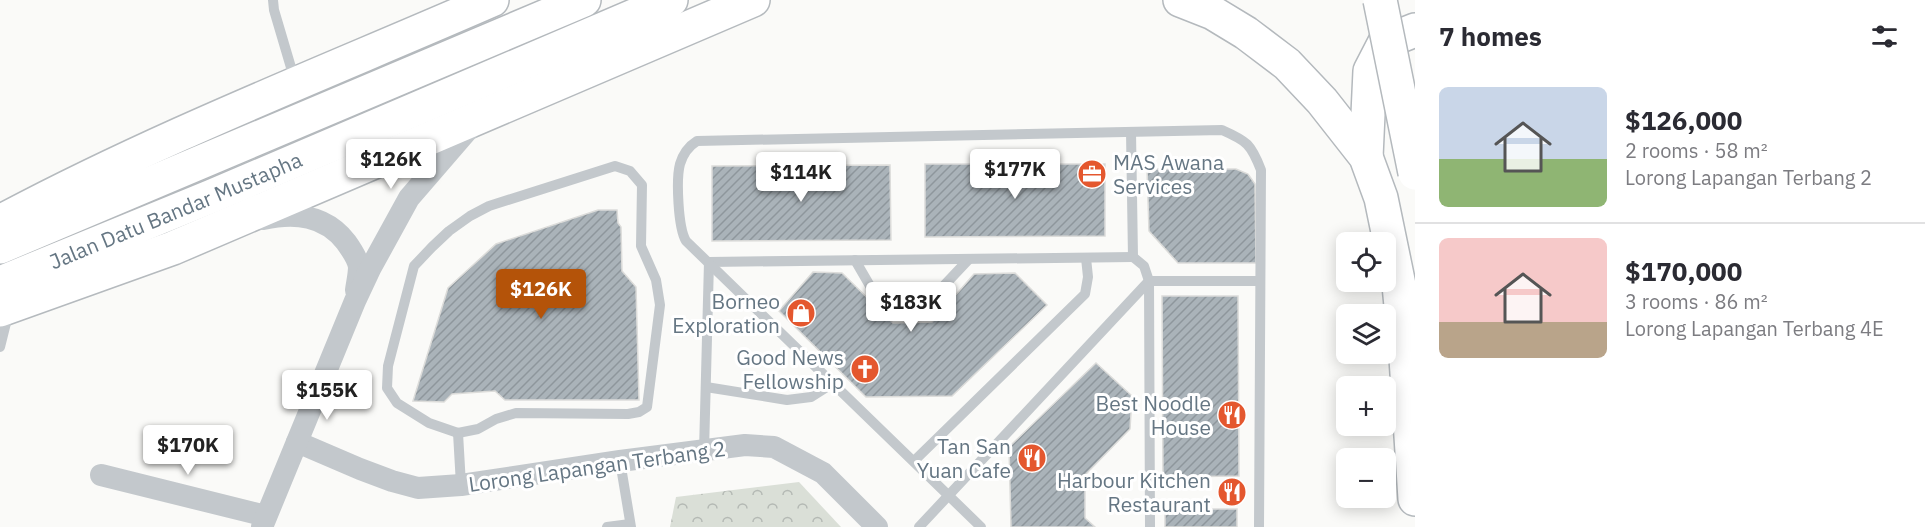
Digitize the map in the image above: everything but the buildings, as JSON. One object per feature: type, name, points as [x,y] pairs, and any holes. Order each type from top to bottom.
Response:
[{"type":"main road","points":[[0,222],[67,186],[143,151],[492,0]]},
{"type":"main road","name":"Jalan Datu Bandar Mustapha","points":[[0,248],[584,0]]},
{"type":"main road","name":"Jalan Datu Bandar Mustapha","points":[[4,299],[483,81],[671,0]]},
{"type":"main road","points":[[4,299],[173,248],[753,0]]},
{"type":"main road","points":[[1180,0],[1214,13],[1246,33],[1287,64],[1322,101],[1366,157],[1382,198],[1399,285],[1415,499]]},
{"type":"main road","points":[[1380,0],[1415,173]]},
{"type":"main road","points":[[1366,157],[1370,71],[1385,42],[1415,30]]},
{"type":"street","points":[[101,475],[264,521],[369,269],[410,198],[480,116]]},
{"type":"street","points":[[228,226],[281,215],[302,215],[323,222],[339,232],[350,247],[359,266],[355,301]]},
{"type":"street","name":"Lorong Lapangan Terbang 2","points":[[297,442],[392,481],[418,488],[461,485],[620,461],[745,446],[774,447],[823,473],[877,527]]},
{"type":"lane","points":[[273,0],[296,85]]},
{"type":"lane","points":[[981,527],[686,241],[679,222],[679,166],[690,146],[698,141],[1222,130],[1240,138],[1253,149],[1261,170],[1259,527]]},
{"type":"lane","points":[[1131,132],[1133,257]]},
{"type":"lane","points":[[615,166],[630,171],[642,185],[641,246],[656,280],[660,298],[647,407],[639,412],[628,414],[516,413],[496,419],[478,429],[458,433],[429,423],[397,403],[387,388],[388,366],[414,266],[449,231],[489,206],[615,166]]},
{"type":"lane","points":[[709,262],[1133,257],[1144,266],[1149,281],[1150,527]]},
{"type":"lane","points":[[914,461],[1085,294],[1088,277],[1086,258]]},
{"type":"lane","points":[[855,261],[877,298],[907,312],[937,293],[969,259]]},
{"type":"lane","points":[[705,451],[709,262]]},
{"type":"lane","points":[[919,527],[1149,281],[1260,281]]},
{"type":"lane","points":[[0,347],[4,299]]},
{"type":"lane","points":[[706,387],[787,399],[812,397],[833,383]]},
{"type":"lane","points":[[458,433],[461,485]]},
{"type":"lane","points":[[607,527],[631,525],[620,461]]},
{"type":"green space","points":[[799,482],[841,527],[670,527],[676,497]]},
{"type":"place","name":"MAS Awana Services","points":[[1092,174]]},
{"type":"place","name":"Borneo Exploration","points":[[801,313]]},
{"type":"place","name":"Good News Fellowship","points":[[865,369]]},
{"type":"place","name":"Best Noodle House","points":[[1232,415]]},
{"type":"place","name":"Tan San Yuan Cafe","points":[[1032,458]]},
{"type":"place","name":"Harbour Kitchen Restaurant","points":[[1232,492]]}]
